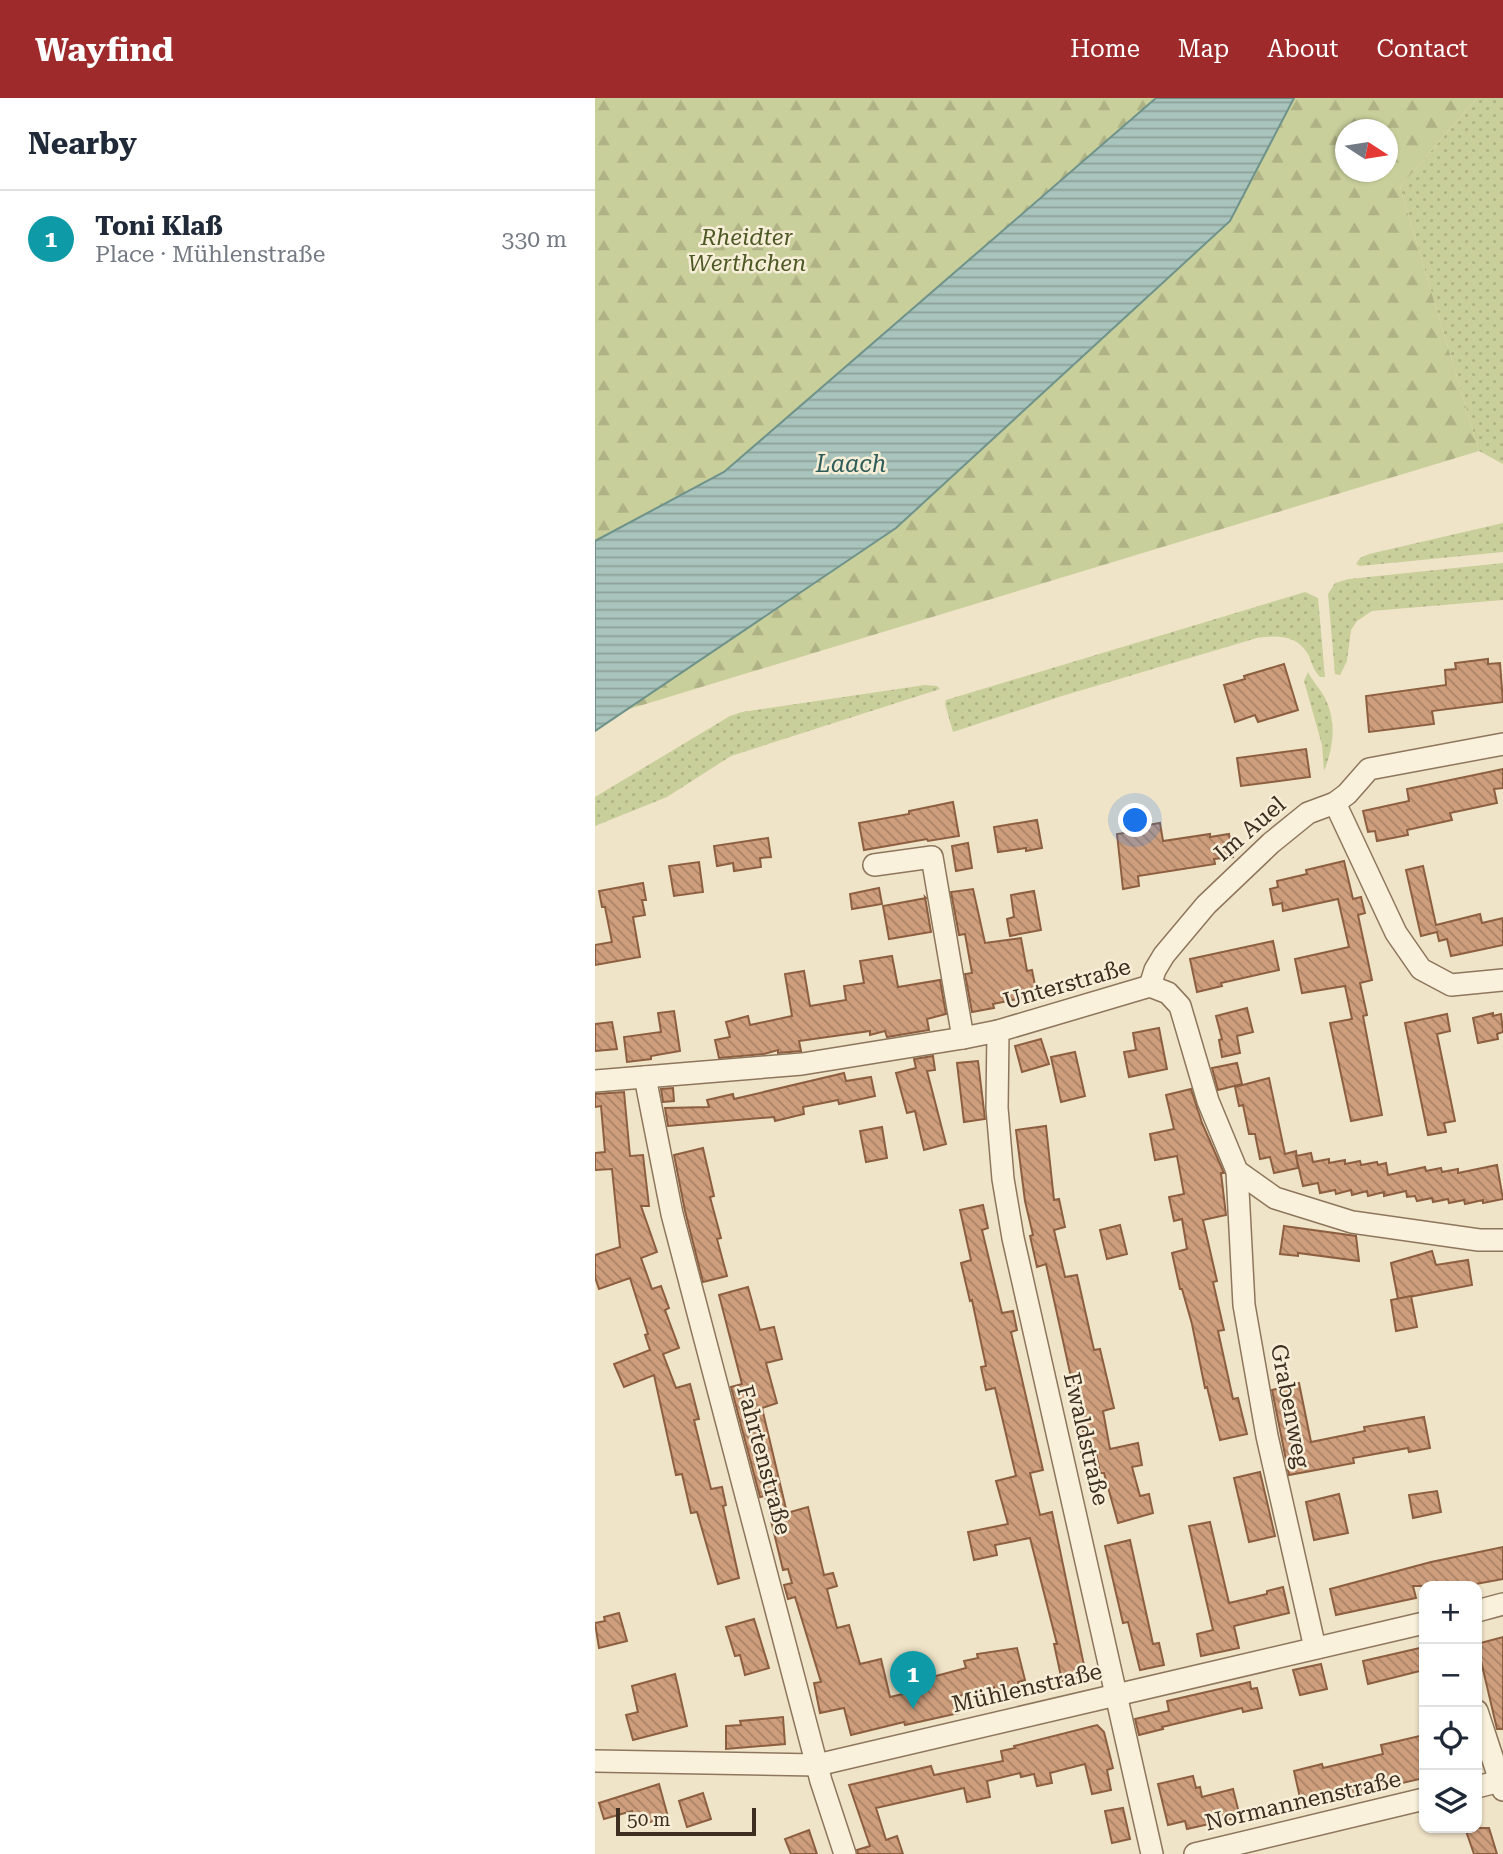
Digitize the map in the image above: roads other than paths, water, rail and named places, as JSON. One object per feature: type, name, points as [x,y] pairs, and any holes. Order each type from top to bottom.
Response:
[{"type":"street","name":"Im Auel","points":[[1150,986],[1164,955],[1206,905],[1271,843],[1308,813],[1335,803],[1370,769],[1503,744]]},
{"type":"street","points":[[1335,803],[1396,933],[1421,969],[1451,985],[1503,980]]},
{"type":"street","points":[[874,865],[932,856],[963,1038]]},
{"type":"street","name":"Unterstraße","points":[[595,1081],[802,1064],[963,1038],[997,1031],[1150,986],[1168,993],[1180,1006],[1208,1101],[1237,1171]]},
{"type":"street","name":"Ewaldstraße","points":[[997,1031],[997,1108],[1003,1179],[1013,1238],[1152,1854]]},
{"type":"street","name":"Fahrtenstraße","points":[[645,1077],[672,1214],[817,1765],[845,1854]]},
{"type":"street","points":[[1237,1171],[1275,1198],[1352,1222],[1479,1240],[1503,1240]]},
{"type":"street","name":"Grabenweg","points":[[1237,1171],[1244,1305],[1267,1436],[1315,1648]]},
{"type":"street","points":[[1482,1610],[1503,1604]]},
{"type":"street","name":"Mühlenstraße","points":[[595,1761],[817,1765],[1419,1624]]},
{"type":"street","points":[[1482,1726],[1502,1786],[1482,1787]]},
{"type":"street","name":"Normannenstraße","points":[[1195,1854],[1419,1801]]},
{"type":"water","name":"Laach","points":[[1156,98],[1294,98],[1230,221],[896,528],[595,731],[595,541],[724,472]]},
{"type":"place","name":"Toni Klaß","points":[[913,1709]]},
{"type":"park label","name":"Rheidter Werthchen","points":[[747,250]]}]
